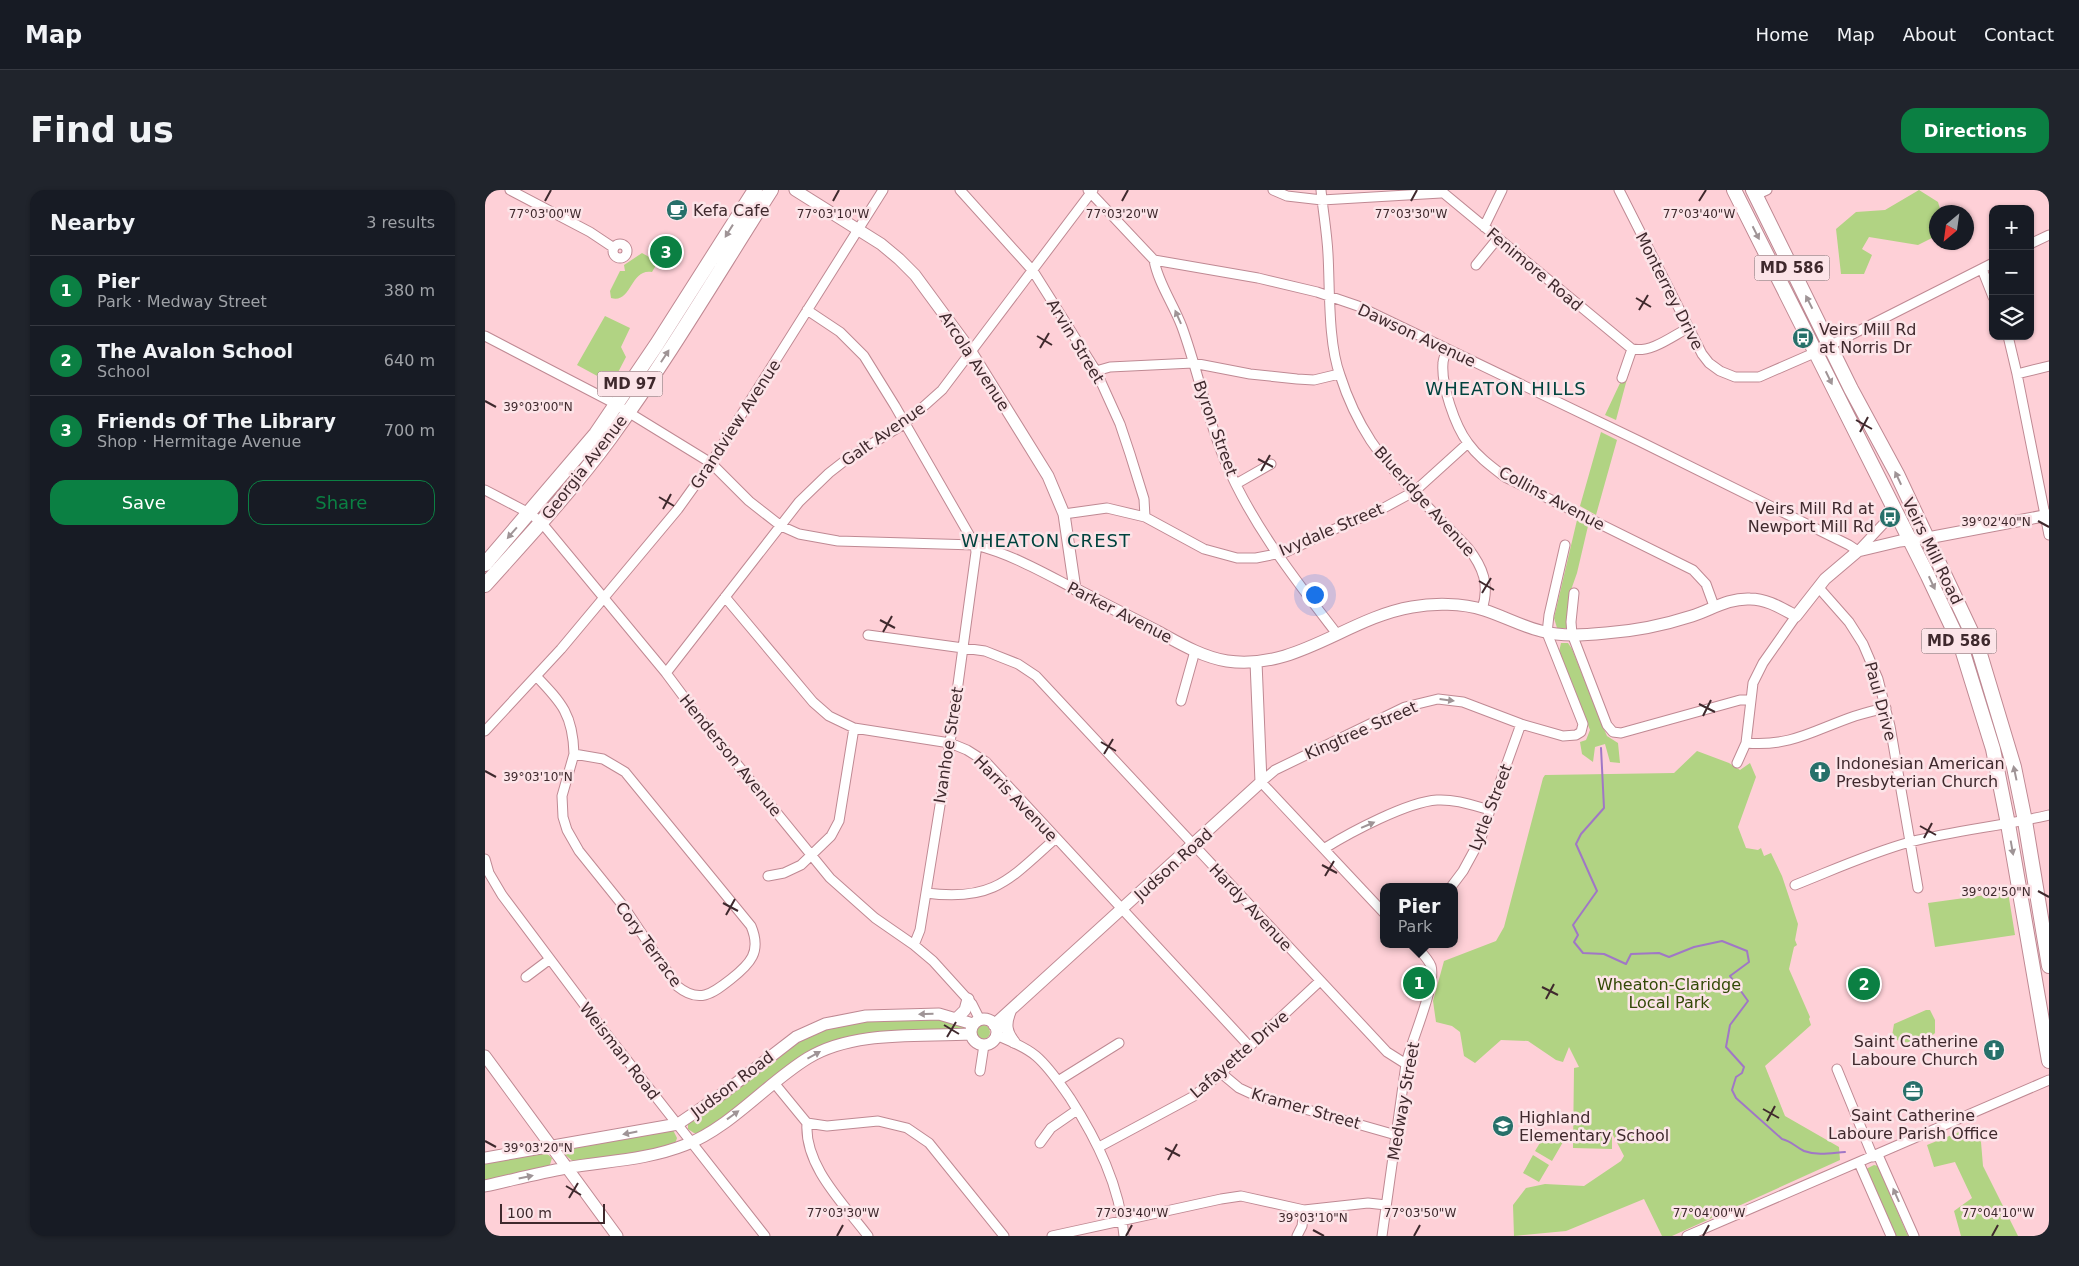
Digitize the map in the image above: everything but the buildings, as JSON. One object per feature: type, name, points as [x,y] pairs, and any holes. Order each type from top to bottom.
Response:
[{"type":"main road","name":"Georgia Avenue","points":[[485,585],[589,465],[755,190]]},
{"type":"main road","name":"Georgia Avenue","points":[[485,564],[622,408],[771,190]]},
{"type":"main road","name":"Veirs Mill Road","points":[[1734,190],[1823,349],[1851,389],[1897,474],[1977,644],[2014,767],[2049,966]]},
{"type":"main road","name":"Veirs Mill Road","points":[[1759,192],[1823,349],[1910,540],[1961,646],[1993,749],[2008,824],[2049,1061]]},
{"type":"street","points":[[510,190],[590,232],[614,248]]},
{"type":"street","name":"Arcola Avenue","points":[[795,190],[881,244],[915,276],[972,352],[1048,476],[1064,514],[1075,589]]},
{"type":"street","name":"Grandview Avenue","points":[[485,731],[605,598],[678,509],[711,463],[883,190]]},
{"type":"street","name":"Arvin Street","points":[[959,190],[1033,271],[1096,371],[1128,446],[1144,499],[1145,516]]},
{"type":"street","points":[[1273,190],[1287,196],[1322,200],[1440,191]]},
{"type":"street","name":"Blueridge Avenue","points":[[1321,190],[1328,255],[1328,288],[1334,348],[1339,374],[1359,420],[1371,440],[1390,465],[1479,562],[1487,585],[1482,609]]},
{"type":"street","points":[[1484,227],[1502,190]]},
{"type":"street","name":"Monterrey Drive","points":[[1619,190],[1688,328],[1709,363],[1720,371],[1735,377],[1759,377],[1823,349],[1989,265]]},
{"type":"street","points":[[1091,191],[1154,260]]},
{"type":"street","name":"Galt Avenue","points":[[666,673],[799,502],[829,473],[847,459],[905,424],[942,390],[1033,271],[1091,191]]},
{"type":"street","name":"Fenimore Road","points":[[1440,191],[1631,349]]},
{"type":"street","points":[[2034,242],[2049,235]]},
{"type":"street","points":[[1476,265],[1498,238]]},
{"type":"street","name":"Dawson Avenue","points":[[1154,260],[1258,278],[1330,296],[1376,313],[1840,540],[1858,551]]},
{"type":"street","name":"Byron Street","points":[[1154,260],[1156,273],[1181,326],[1221,452],[1236,484],[1276,554],[1337,634]]},
{"type":"street","points":[[1982,269],[1992,295]]},
{"type":"street","points":[[807,310],[840,332],[864,356],[975,544]]},
{"type":"street","points":[[1623,378],[1631,349],[1641,351],[1651,348],[1688,328]]},
{"type":"street","name":"Parker Avenue","points":[[485,336],[622,408],[711,463],[749,501],[781,526],[799,534],[838,541],[975,544],[992,549],[1020,560],[1195,651],[1226,660],[1257,662],[1295,654],[1380,615],[1412,607],[1445,605],[1482,609],[1547,632],[1572,634],[1606,633],[1650,628],[1694,616],[1714,606],[1734,600],[1750,598],[1774,604],[1796,616]]},
{"type":"street","points":[[2009,340],[2047,515],[2049,535]]},
{"type":"street","name":"Collins Avenue","points":[[1447,349],[1443,364],[1445,387],[1455,418],[1468,443],[1486,462],[1505,476],[1693,570],[1706,584],[1714,606]]},
{"type":"street","points":[[1096,371],[1110,367],[1193,364],[1297,379],[1314,380],[1339,374]]},
{"type":"street","points":[[2017,374],[2049,366]]},
{"type":"street","name":"Ivydale Street","points":[[1064,514],[1107,508],[1145,516],[1204,549],[1237,558],[1256,558],[1286,552],[1380,510],[1415,491],[1468,443]]},
{"type":"street","points":[[1236,484],[1271,464]]},
{"type":"street","name":"Henderson Avenue","points":[[485,490],[529,513],[541,522],[666,673],[812,856],[851,898],[875,918],[915,945],[933,961],[968,999],[975,1026]]},
{"type":"street","points":[[1858,551],[2047,515]]},
{"type":"street","points":[[1737,763],[1746,743],[1753,683],[1763,663],[1796,616],[1819,588],[1887,520]]},
{"type":"street","name":"Ivanhoe Street","points":[[915,945],[920,930],[950,742],[976,552],[975,544]]},
{"type":"street","points":[[1547,632],[1565,545]]},
{"type":"street","name":"Paul Drive","points":[[1819,588],[1849,622],[1863,644],[1878,679],[1886,708],[1918,888]]},
{"type":"street","points":[[1574,593],[1571,622],[1572,634],[1607,725],[1613,732],[1621,733],[1739,700],[1750,700]]},
{"type":"street","name":"Harris Avenue","points":[[725,597],[813,702],[829,716],[854,728],[950,742],[986,762],[1250,1047]]},
{"type":"street","name":"Kingtree Street","points":[[1261,782],[1275,770],[1405,707],[1437,699],[1463,702],[1521,724],[1563,736],[1576,735],[1581,732],[1583,724],[1547,632]]},
{"type":"street","name":"Hardy Avenue","points":[[867,634],[962,647],[999,655],[1018,664],[1036,676],[1387,1052],[1406,1064]]},
{"type":"street","points":[[1181,701],[1195,651]]},
{"type":"street","points":[[1257,662],[1261,782],[1380,908]]},
{"type":"street","name":"Cory Terrace","points":[[536,676],[556,696],[566,710],[573,730],[574,754],[561,799],[565,825],[573,843],[624,907],[677,986],[686,992],[696,995],[714,993],[746,968],[751,960],[755,945],[751,926],[625,772],[603,759],[574,754]]},
{"type":"street","points":[[1746,743],[1764,745],[1795,740],[1856,716],[1886,708]]},
{"type":"street","name":"Lytle Street","points":[[1454,883],[1463,871],[1481,838],[1489,810],[1521,724]]},
{"type":"street","points":[[768,876],[789,872],[801,865],[831,836],[839,820],[854,728]]},
{"type":"street","name":"Judson Road","points":[[995,1030],[1010,1011],[1123,910],[1261,782]]},
{"type":"street","points":[[1325,848],[1349,832],[1422,802],[1439,800],[1461,802],[1489,810]]},
{"type":"street","points":[[1795,885],[1880,851],[1909,842],[1952,832],[2008,824],[2049,815]]},
{"type":"street","points":[[926,892],[965,895],[982,892],[999,885],[1016,874],[1056,838]]},
{"type":"street","name":"Weisman Road","points":[[485,859],[489,873],[502,895],[601,1027],[765,1236]]},
{"type":"street","name":"Medway Street","points":[[1382,1236],[1406,1064],[1432,975],[1431,965],[1417,948]]},
{"type":"street","points":[[526,977],[550,959]]},
{"type":"street","name":"Lafayette Drive","points":[[1099,1148],[1194,1096],[1250,1047],[1320,981]]},
{"type":"street","points":[[957,1018],[965,1010],[968,999]]},
{"type":"street","points":[[1010,1011],[1007,1028],[1008,1035],[1014,1042]]},
{"type":"street","name":"Judson Road","points":[[485,1158],[678,1124],[722,1094],[797,1037],[825,1024],[866,1016],[939,1014],[957,1018],[975,1026]]},
{"type":"street","points":[[995,1030],[991,1042],[984,1045],[976,1042],[975,1026],[988,1020],[995,1030],[1037,1057],[1058,1081],[1077,1110],[1099,1148],[1110,1174],[1123,1220],[1125,1236]]},
{"type":"street","name":"Judson Road","points":[[485,1186],[567,1168],[647,1157],[693,1142],[731,1117],[807,1058],[821,1050],[845,1042],[975,1026]]},
{"type":"street","points":[[1058,1081],[1119,1043]]},
{"type":"street","points":[[980,1071],[984,1045]]},
{"type":"street","points":[[485,1056],[617,1236]]},
{"type":"street","points":[[1837,1069],[1914,1236]]},
{"type":"street","name":"Kramer Street","points":[[1221,1073],[1239,1088],[1252,1094],[1396,1135]]},
{"type":"street","points":[[1687,1236],[2049,1080]]},
{"type":"street","points":[[775,1084],[807,1123],[827,1126],[878,1121],[907,1128],[929,1143],[1004,1236]]},
{"type":"street","points":[[1040,1143],[1051,1128],[1077,1110]]},
{"type":"street","points":[[807,1123],[806,1135],[815,1166],[868,1236]]},
{"type":"street","points":[[1859,1163],[1891,1236]]},
{"type":"street","points":[[1052,1236],[1221,1198],[1241,1196],[1304,1210],[1368,1203],[1386,1205]]},
{"type":"street","points":[[1297,1236],[1302,1226],[1304,1210]]},
{"type":"green space","points":[[1919,190],[1938,202],[1939,205],[1929,205],[1929,240],[1918,245],[1869,237],[1862,249],[1872,255],[1864,274],[1841,274],[1836,229],[1856,212],[1885,210]]},
{"type":"green space","points":[[642,253],[658,262],[652,272],[645,272],[639,275],[623,296],[611,298],[610,291],[620,271],[625,271],[624,265]]},
{"type":"green space","points":[[605,316],[630,328],[621,347],[626,357],[612,384],[577,365]]},
{"type":"green space","points":[[1627,379],[1616,420],[1605,415],[1621,381]]},
{"type":"green space","points":[[1601,432],[1617,440],[1596,515],[1580,506]]},
{"type":"green space","points":[[1577,520],[1588,526],[1571,590],[1566,628],[1557,628],[1554,618]]},
{"type":"green space","points":[[1561,643],[1568,643],[1572,649],[1607,736],[1618,743],[1620,763],[1610,762],[1605,744],[1595,747],[1593,762],[1582,754],[1580,742],[1586,740],[1590,730],[1559,652]]},
{"type":"green space","name":"Wheaton-Claridge Local Park","points":[[1697,751],[1729,763],[1740,770],[1750,763],[1756,777],[1738,827],[1746,848],[1758,850],[1761,848],[1764,856],[1771,853],[1782,876],[1798,924],[1795,940],[1797,945],[1794,947],[1789,969],[1810,1017],[1811,1025],[1765,1066],[1785,1116],[1839,1147],[1840,1160],[1672,1236],[1662,1236],[1644,1199],[1566,1231],[1514,1236],[1513,1205],[1526,1188],[1545,1184],[1584,1186],[1621,1161],[1624,1156],[1612,1133],[1612,1149],[1573,1148],[1574,1068],[1579,1067],[1569,1047],[1563,1062],[1556,1060],[1528,1041],[1501,1040],[1475,1063],[1464,1056],[1460,1032],[1452,1026],[1436,1022],[1433,1001],[1444,961],[1496,941],[1504,927],[1545,775],[1674,773]]},
{"type":"green space","points":[[2008,892],[2015,935],[1935,947],[1928,903]]},
{"type":"green space","points":[[1930,1010],[1935,1020],[1935,1033],[1926,1039],[1913,1042],[1901,1041],[1892,1036],[1894,1024]]},
{"type":"green space","points":[[934,1017],[966,1025],[964,1031],[848,1037],[701,1133],[694,1133],[688,1129],[688,1121],[795,1041],[851,1021]]},
{"type":"green space","points":[[983,1025],[988,1027],[990,1032],[988,1037],[983,1039],[978,1037],[976,1032],[978,1027]]},
{"type":"green space","points":[[1969,1128],[1981,1142],[1983,1166],[2018,1236],[1961,1236],[1954,1211],[1972,1198],[1955,1162],[1934,1167],[1927,1145]]},
{"type":"green space","points":[[673,1130],[677,1138],[675,1144],[645,1152],[574,1162],[564,1154],[570,1147]]},
{"type":"green space","points":[[1546,1133],[1563,1142],[1552,1161],[1535,1151]]},
{"type":"green space","points":[[545,1152],[552,1158],[549,1168],[485,1180],[485,1162]]},
{"type":"green space","points":[[1533,1155],[1549,1165],[1539,1182],[1523,1173]]},
{"type":"green space","points":[[1874,1165],[1878,1166],[1908,1236],[1893,1236],[1866,1169]]},
{"type":"waterway","points":[[1601,748],[1604,808],[1581,834],[1576,844],[1597,891],[1573,925],[1578,935],[1574,942],[1583,953],[1604,954],[1626,964],[1631,954],[1659,953],[1669,957],[1694,947],[1722,941],[1747,951],[1749,962],[1730,976],[1748,1001],[1730,1025],[1726,1047],[1744,1067],[1742,1073],[1736,1077],[1732,1090],[1736,1098],[1782,1139],[1809,1153],[1845,1152]]},
{"type":"place","name":"Kefa Cafe","points":[[677,210]]},
{"type":"place","name":"Friends Of The Library","points":[[666,252]]},
{"type":"place","name":"Veirs Mill Rd at Norris Dr","points":[[1803,338]]},
{"type":"place","name":"Veirs Mill Rd at Newport Mill Rd","points":[[1890,517]]},
{"type":"place","name":"Indonesian American Presbyterian Church","points":[[1820,772]]},
{"type":"place","name":"Pier","points":[[1419,983]]},
{"type":"place","name":"The Avalon School","points":[[1864,984]]},
{"type":"place","name":"Saint Catherine Laboure Church","points":[[1994,1050]]},
{"type":"place","name":"Saint Catherine Laboure Parish Office","points":[[1913,1091]]},
{"type":"place","name":"Highland Elementary School","points":[[1503,1126]]},
{"type":"district","name":"WHEATON HILLS","points":[[1506,389]]},
{"type":"district","name":"WHEATON CREST","points":[[1046,541]]}]
